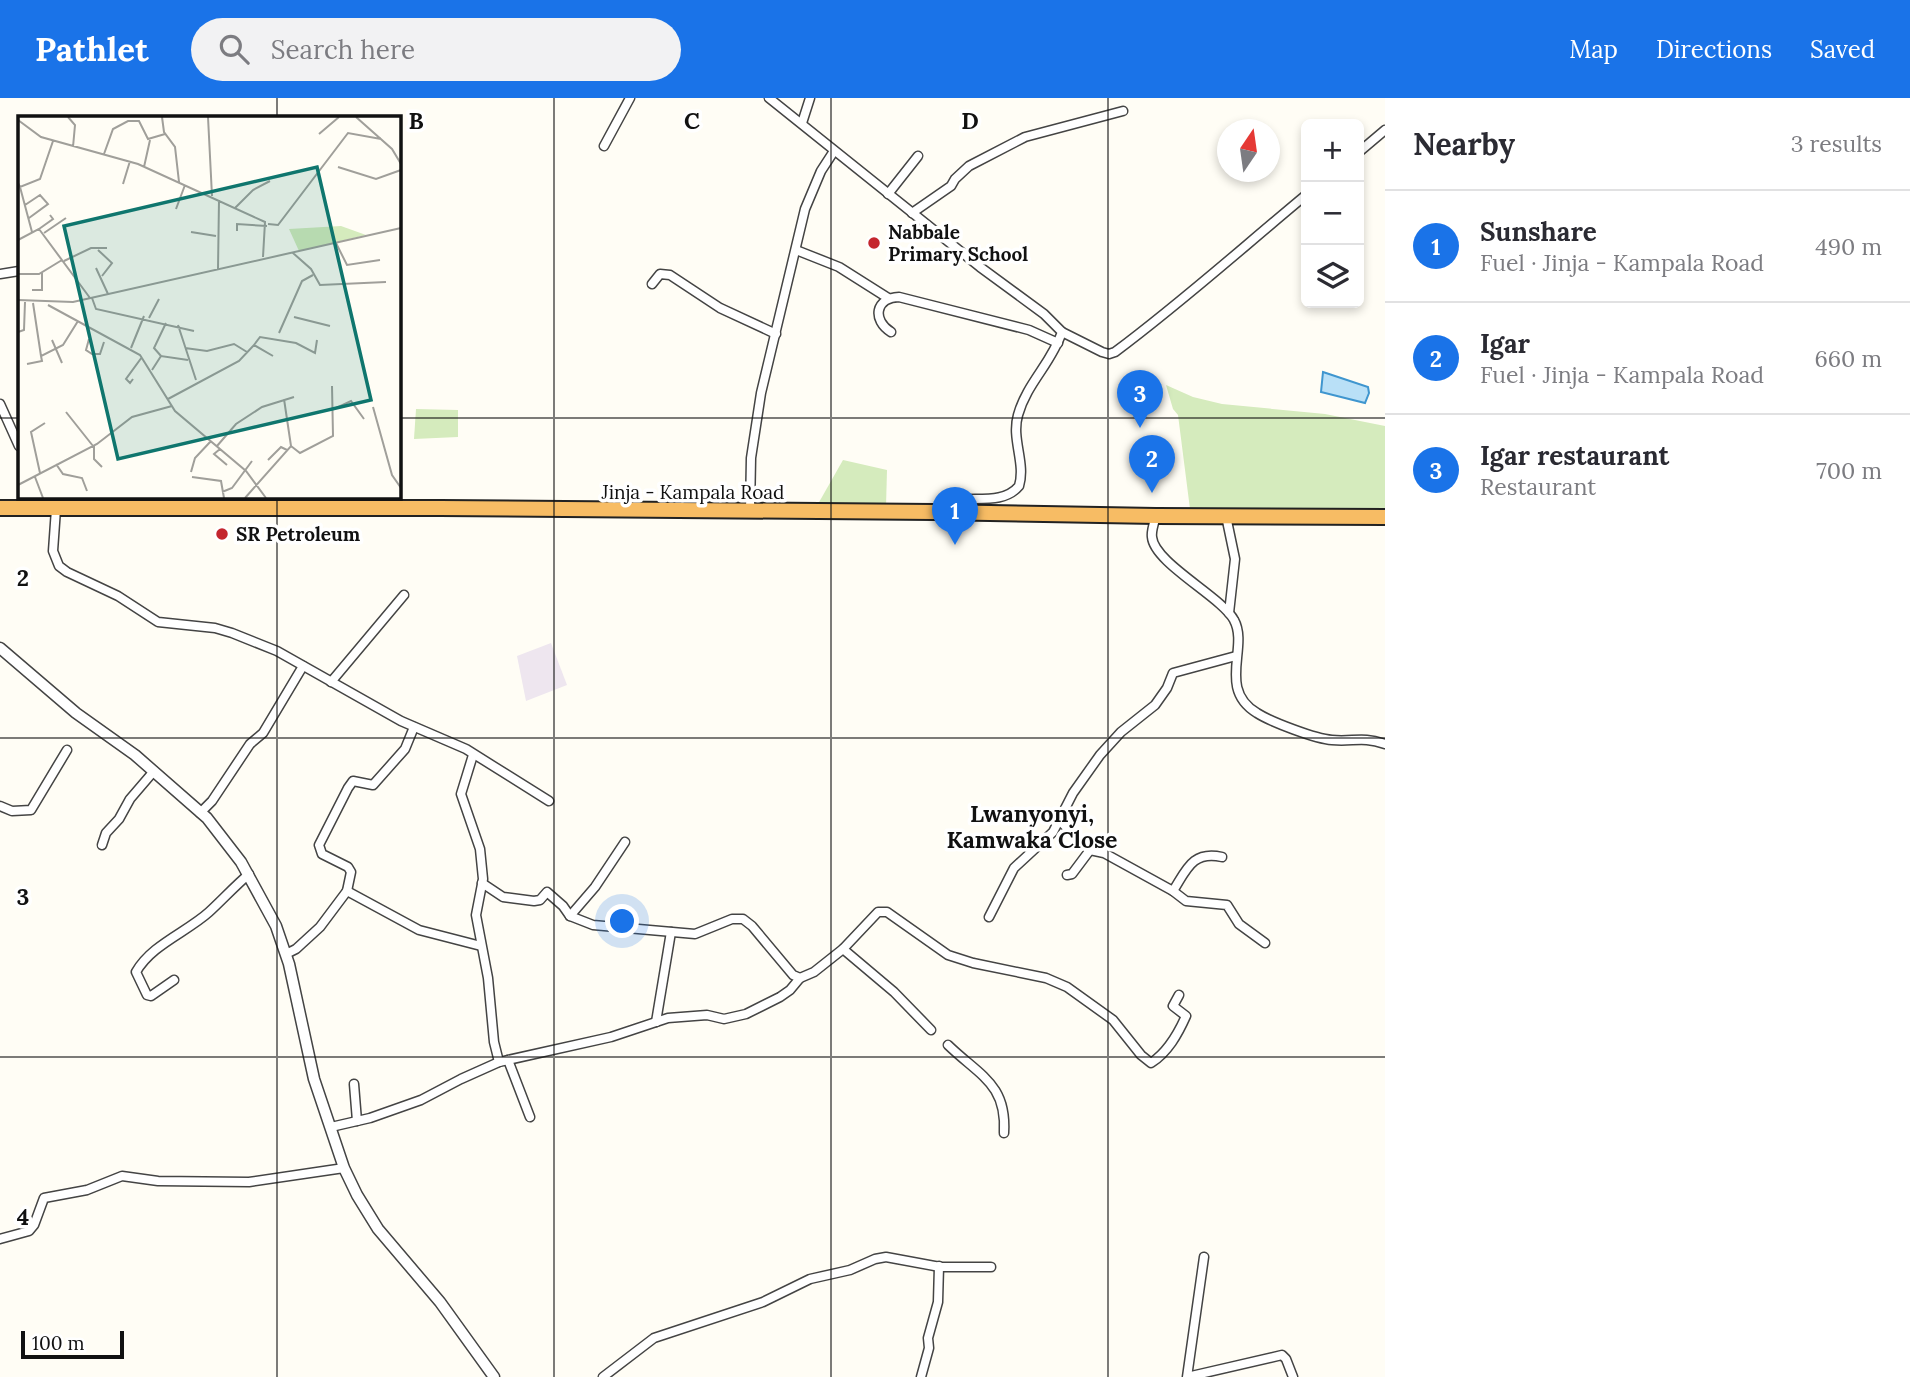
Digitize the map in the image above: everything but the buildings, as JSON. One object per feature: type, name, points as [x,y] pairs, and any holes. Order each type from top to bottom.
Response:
[{"type":"highway","name":"Jinja - Kampala Road","points":[[0,508],[146,503],[750,512],[1385,517]]},
{"type":"street","points":[[604,146],[630,98]]},
{"type":"street","points":[[769,98],[912,213],[1044,314],[1062,332],[1109,354],[1167,313],[1301,199]]},
{"type":"street","points":[[802,123],[810,98]]},
{"type":"street","points":[[912,213],[951,186],[955,178],[969,166],[1025,137],[1123,111]]},
{"type":"street","points":[[1364,148],[1385,130]]},
{"type":"street","points":[[750,512],[751,458],[761,393],[805,209],[813,187],[834,151]]},
{"type":"street","points":[[888,194],[918,156]]},
{"type":"street","points":[[796,250],[839,267],[888,298]]},
{"type":"street","points":[[0,274],[18,271]]},
{"type":"street","points":[[652,284],[660,274],[670,275],[720,308],[776,334]]},
{"type":"street","points":[[891,332],[883,327],[879,320],[880,308],[888,298],[899,297],[1029,330],[1058,343]]},
{"type":"street","points":[[933,512],[944,502],[995,499],[1007,496],[1019,486],[1017,416],[1026,395],[1052,357],[1062,332]]},
{"type":"street","points":[[0,404],[18,444]]},
{"type":"street","points":[[49,505],[53,551],[59,566],[67,572],[118,596],[158,622],[201,626],[232,633],[277,651],[414,727],[456,744],[549,801]]},
{"type":"street","points":[[1156,516],[1151,536],[1153,544],[1182,574],[1229,612],[1236,621],[1236,685],[1247,706],[1259,715],[1326,739],[1361,738],[1385,744]]},
{"type":"street","points":[[1226,516],[1235,559],[1229,612]]},
{"type":"street","points":[[331,682],[404,596]]},
{"type":"street","points":[[0,648],[76,713],[135,755],[207,818],[249,874],[276,926],[286,954],[314,1079],[344,1168],[365,1211],[440,1301],[494,1377]]},
{"type":"street","points":[[989,917],[1014,868],[1044,842],[1060,821],[1073,793],[1100,755],[1121,732],[1155,705],[1167,688],[1173,673],[1236,656]]},
{"type":"street","points":[[200,813],[212,801],[250,744],[263,733],[303,666]]},
{"type":"street","points":[[286,954],[296,949],[320,927],[346,891],[351,872],[348,867],[322,853],[319,845],[348,788],[353,781],[373,785],[405,748],[414,727]]},
{"type":"street","points":[[0,807],[12,811],[31,810],[67,750]]},
{"type":"street","points":[[473,755],[461,794],[480,849],[482,883],[476,915],[499,1062]]},
{"type":"street","points":[[102,845],[106,833],[154,771]]},
{"type":"street","points":[[1060,821],[1090,850],[1104,853],[1186,901],[1227,905],[1239,924],[1265,943]]},
{"type":"street","points":[[570,916],[595,887],[625,842]]},
{"type":"street","points":[[1067,875],[1072,874],[1090,850]]},
{"type":"street","points":[[1173,891],[1188,866],[1199,858],[1213,855],[1222,857]]},
{"type":"street","points":[[174,980],[151,996],[147,995],[136,972],[158,950],[208,913],[249,874]]},
{"type":"street","points":[[482,883],[503,897],[522,900],[538,901],[547,892],[570,916],[593,925],[695,934],[732,919],[743,919],[793,975],[800,978]]},
{"type":"street","points":[[346,891],[409,926],[437,936],[481,946]]},
{"type":"street","points":[[331,1127],[421,1100],[499,1062],[611,1037],[687,1015],[733,1018],[772,1002],[790,990],[800,978],[814,972],[843,949],[878,912],[887,912],[948,955],[1046,978],[1067,987],[1113,1020],[1141,1055],[1151,1063],[1170,1046],[1186,1016],[1173,1006],[1179,995]]},
{"type":"street","points":[[656,1022],[671,932]]},
{"type":"street","points":[[843,949],[894,992],[930,1030]]},
{"type":"street","points":[[948,1045],[1001,1096],[1005,1115],[1004,1133]]},
{"type":"street","points":[[508,1060],[530,1117]]},
{"type":"street","points":[[354,1084],[357,1121]]},
{"type":"street","points":[[0,1239],[29,1231],[44,1198],[86,1190],[122,1176],[158,1181],[249,1182],[344,1168]]},
{"type":"street","points":[[603,1377],[654,1338],[763,1302],[810,1279],[850,1270],[886,1257],[939,1266],[991,1267]]},
{"type":"street","points":[[1204,1257],[1187,1377],[1279,1355],[1284,1356],[1293,1377]]},
{"type":"street","points":[[920,1377],[938,1302],[939,1266]]},
{"type":"shaded area","points":[[551,643],[567,685],[526,701],[517,656]]},
{"type":"green space","points":[[1166,385],[1193,397],[1222,404],[1325,414],[1385,426],[1385,511],[1190,509],[1178,415],[1173,409]]},
{"type":"green space","points":[[416,409],[458,410],[458,437],[414,439]]},
{"type":"green space","points":[[843,460],[887,470],[886,507],[818,504]]},
{"type":"water","points":[[1323,372],[1368,387],[1365,403],[1321,392]]},
{"type":"place","name":"Nabbale Primary School","points":[[874,243]]},
{"type":"place","name":"Igar restaurant","points":[[1140,428]]},
{"type":"place","name":"Igar","points":[[1152,493]]},
{"type":"place","name":"SR Petroleum","points":[[222,534]]},
{"type":"place","name":"Sunshare","points":[[955,545]]},
{"type":"district","name":"Lwanyonyi, Kamwaka Close","points":[[1032,826]]}]
